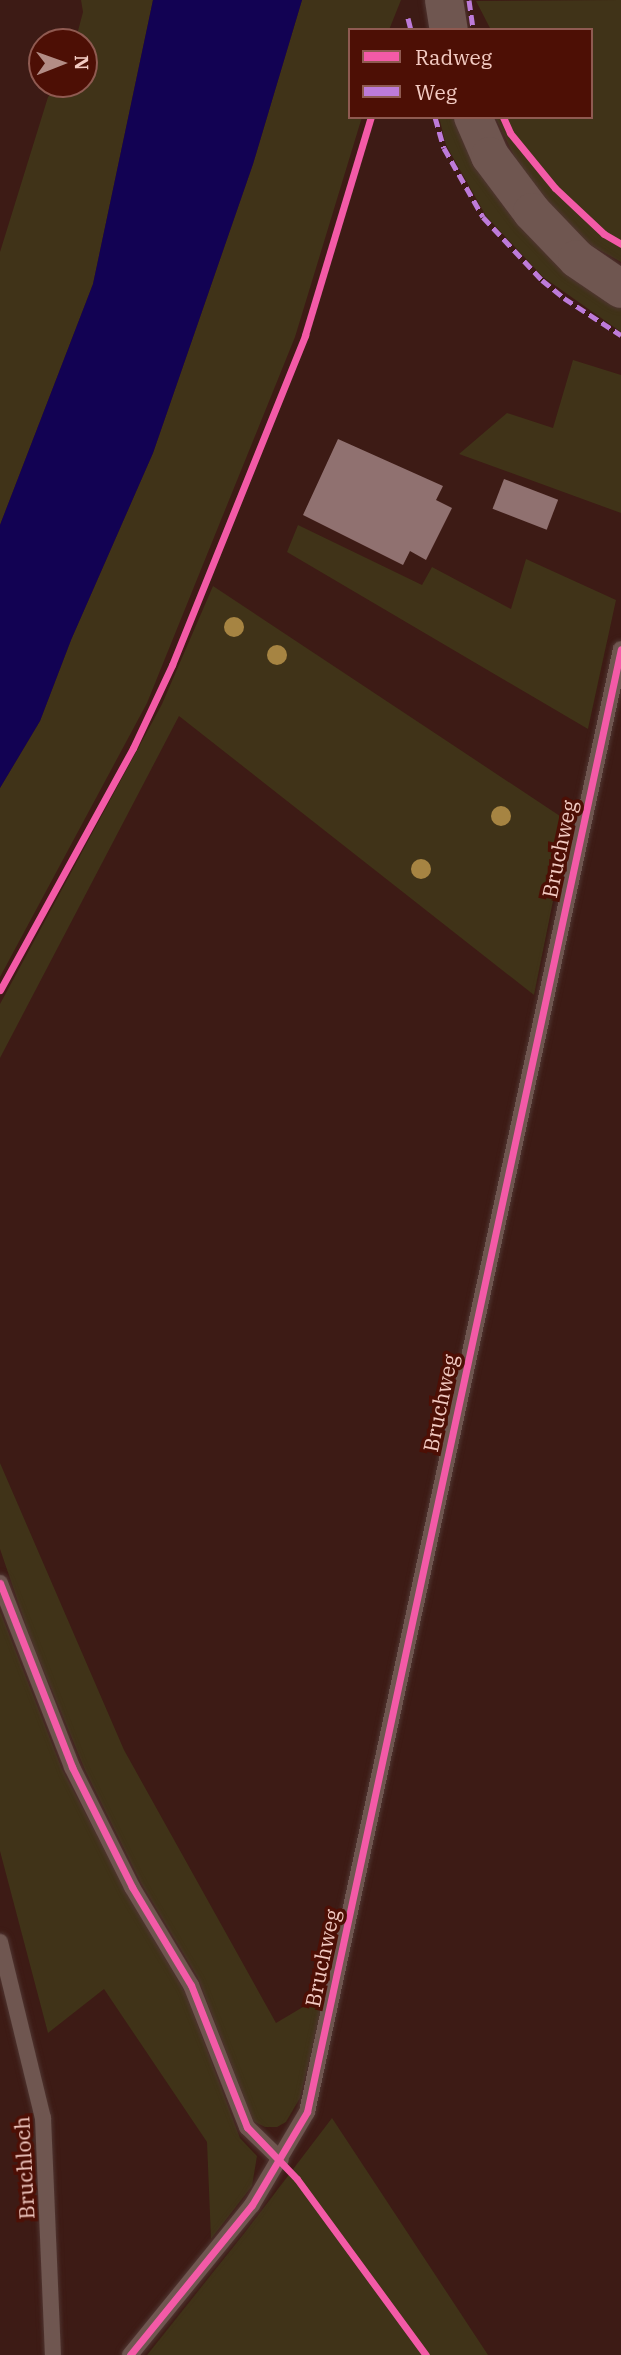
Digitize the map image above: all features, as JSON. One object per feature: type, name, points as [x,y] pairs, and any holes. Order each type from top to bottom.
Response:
[{"type":"main road","points":[[444,0],[449,28]]},
{"type":"main road","points":[[474,119],[490,156],[532,212],[578,259],[621,289]]},
{"type":"lane","name":"Bruchweg","points":[[130,2355],[251,2205],[281,2160],[307,2112],[621,649]]},
{"type":"lane","points":[[0,1583],[72,1767],[132,1887],[191,1985],[247,2127],[281,2160]]},
{"type":"lane","name":"Bruchloch","points":[[0,1942],[43,2118],[53,2355]]},
{"type":"shaded area","points":[[81,0],[153,0],[93,284],[0,525],[0,252],[48,98],[98,98],[98,28],[79,28],[83,12]]},
{"type":"shaded area","points":[[153,0],[302,0],[253,164],[153,453],[71,640],[40,721],[0,788],[0,525],[93,284]]},
{"type":"shaded area","points":[[302,0],[401,0],[390,28],[348,28],[348,119],[361,119],[295,337],[147,703],[0,977],[0,788],[40,721],[71,640],[153,453],[253,164]]},
{"type":"shaded area","points":[[621,0],[621,262],[585,242],[525,178],[496,119],[593,119],[593,28],[490,28],[476,1]]},
{"type":"shaded area","points":[[440,119],[457,119],[621,307],[621,332],[543,277],[486,216],[446,145]]},
{"type":"shaded area","points":[[573,360],[621,375],[621,513],[459,454],[507,413],[553,428]]},
{"type":"shaded area","points":[[298,525],[422,585],[432,567],[511,609],[526,559],[616,600],[588,729],[287,552]]},
{"type":"shaded area","points":[[213,586],[569,822],[534,995],[179,716],[0,1058],[0,1004],[162,704]]},
{"type":"shaded area","points":[[0,1463],[124,1750],[276,2023],[308,2004],[322,2008],[300,2098],[286,2122],[277,2127],[265,2127],[253,2121],[198,1978],[141,1883],[85,1770],[30,1637],[0,1549]]},
{"type":"shaded area","points":[[0,1611],[62,1769],[133,1904],[186,1994],[240,2138],[257,2156],[252,2186],[211,2239],[207,2142],[104,1989],[48,2033],[0,1851]]},
{"type":"shaded area","points":[[332,2118],[488,2355],[147,2355],[246,2231]]},
{"type":"building","points":[[338,439],[443,486],[436,500],[452,508],[426,560],[410,551],[403,565],[303,515]]},
{"type":"building","points":[[504,479],[558,500],[547,530],[493,509]]},
{"type":"marked path","points":[[469,0],[473,28]]},
{"type":"marked path","points":[[408,18],[410,28]]},
{"type":"marked path","points":[[436,119],[444,148],[483,217],[542,280],[564,298],[621,335]]},
{"type":"cycle path","points":[[0,990],[133,748],[172,665],[305,335],[370,119]]},
{"type":"cycle path","points":[[504,119],[510,133],[555,188],[604,234],[621,244]]},
{"type":"cycle path","points":[[130,2355],[252,2205],[307,2112],[621,649]]},
{"type":"cycle path","points":[[0,1583],[72,1767],[132,1887],[191,1985],[247,2127],[297,2179],[426,2355]]}]
